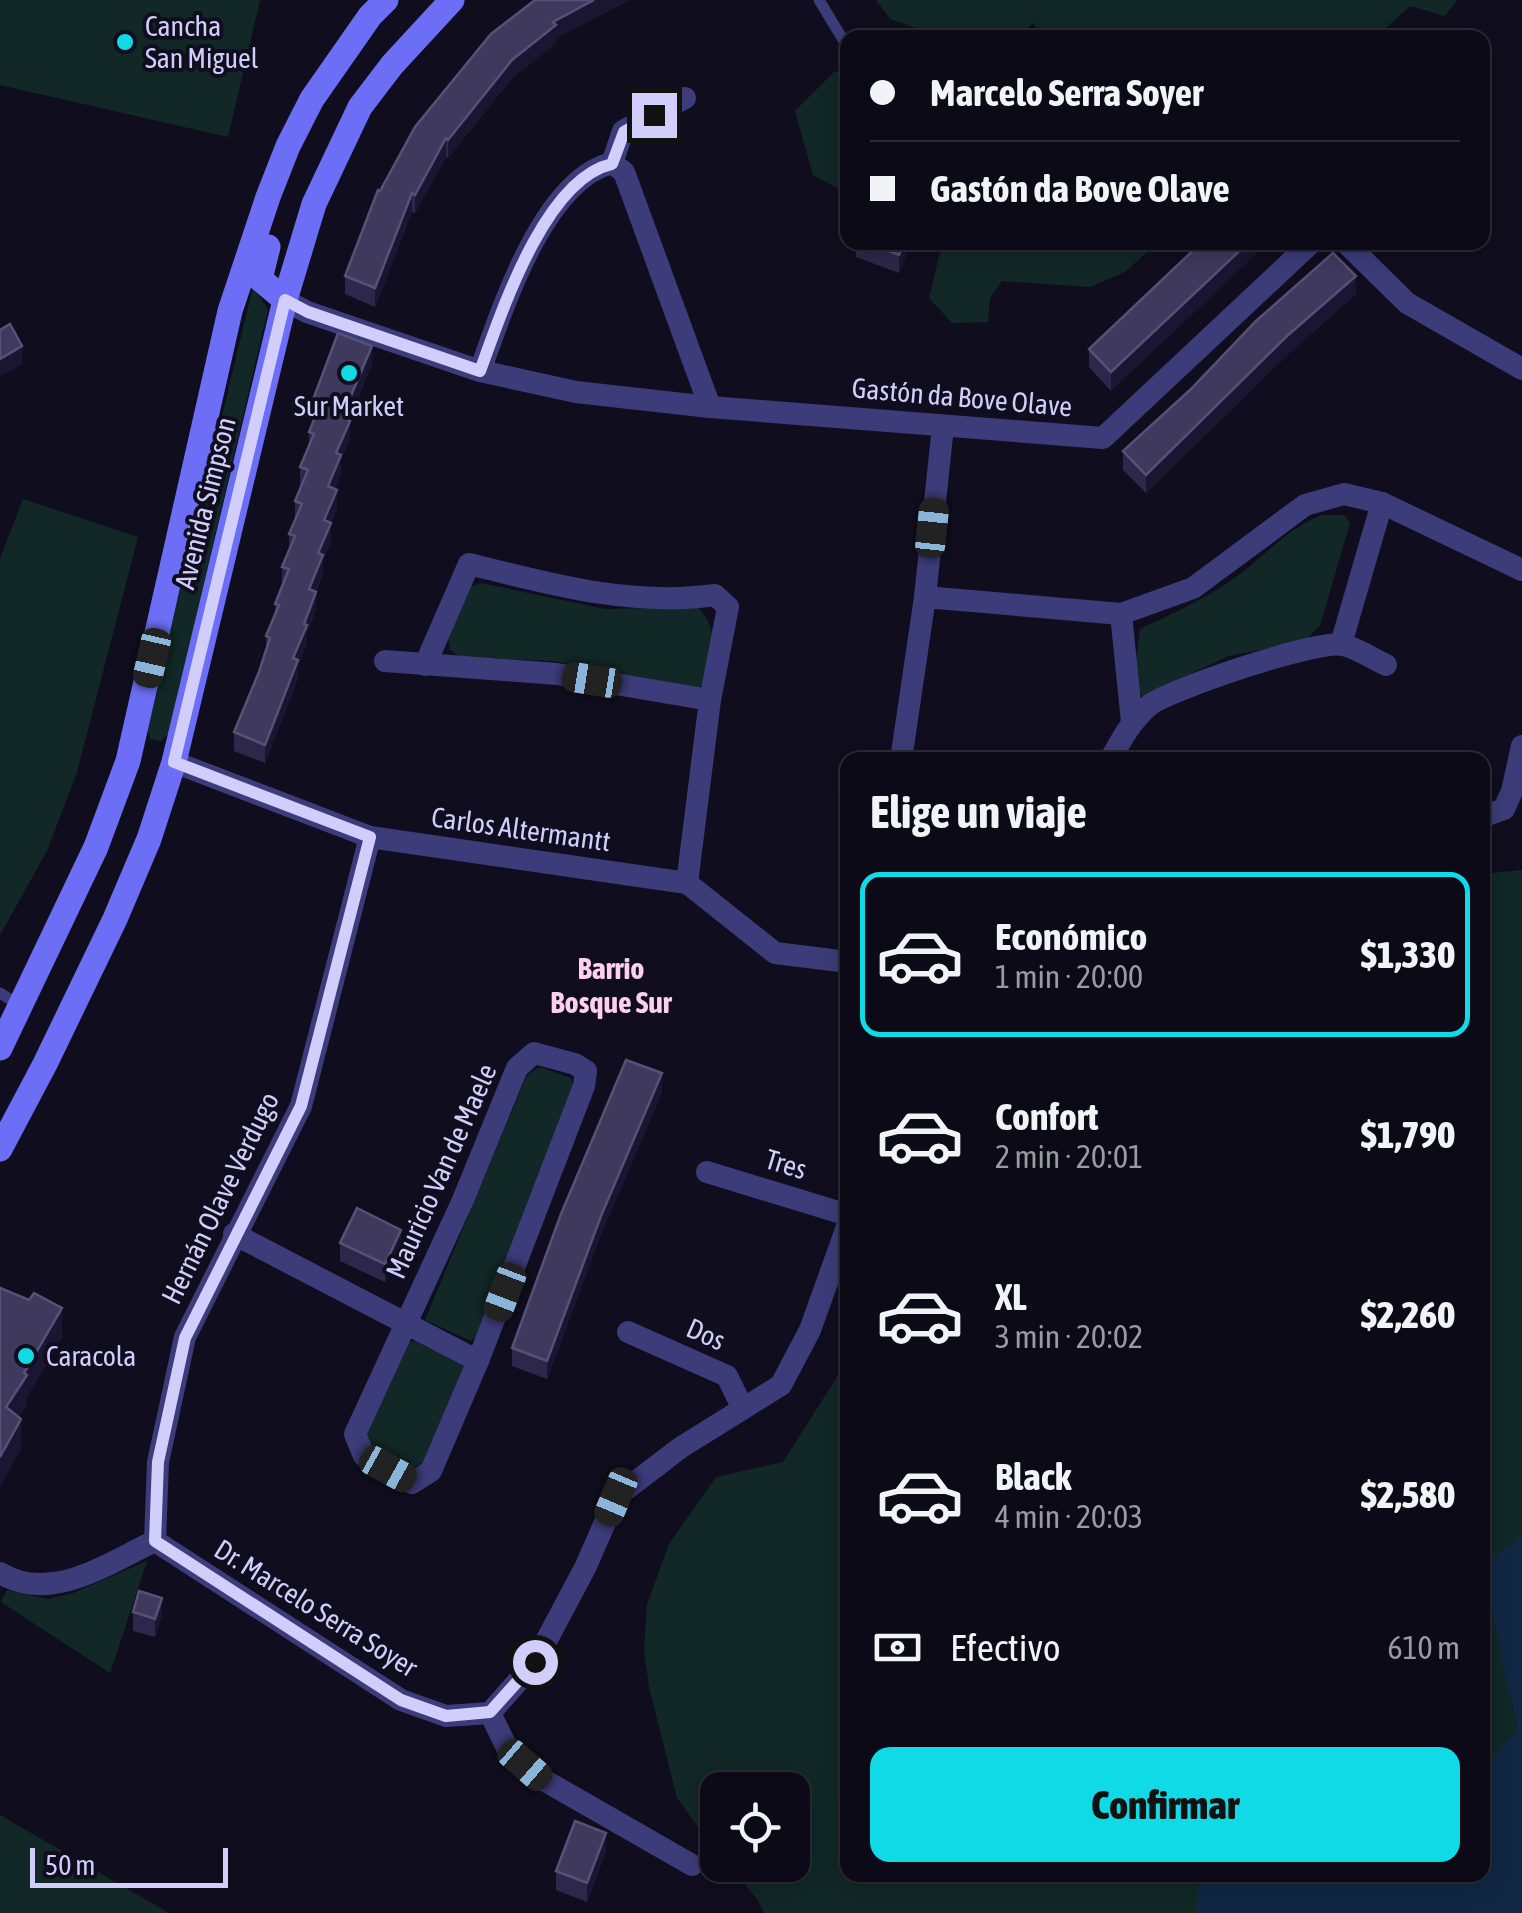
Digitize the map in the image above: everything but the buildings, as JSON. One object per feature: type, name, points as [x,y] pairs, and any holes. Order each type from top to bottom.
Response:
[{"type":"main road","name":"Avenida Simpson","points":[[0,1048],[11,1000],[96,847],[128,760],[230,311],[288,146],[312,99],[370,16],[386,0]]},
{"type":"main road","name":"Avenida Simpson","points":[[0,1149],[115,919],[174,762],[285,300],[314,204],[360,106],[452,0]]},
{"type":"main road","points":[[285,300],[260,278],[262,262],[304,149],[312,99]]},
{"type":"main road","points":[[128,760],[133,752],[143,752],[174,762]]},
{"type":"street","points":[[480,371],[540,226],[565,192],[582,177],[612,164],[624,132],[685,98]]},
{"type":"street","points":[[612,164],[624,172],[710,407]]},
{"type":"street","name":"Gastón da Bove Olave","points":[[285,300],[308,312],[480,371],[576,392],[710,407],[1103,438],[1303,250]]},
{"type":"street","points":[[1353,250],[1407,303],[1522,369]]},
{"type":"street","points":[[902,752],[925,597],[942,426]]},
{"type":"street","points":[[925,597],[1121,614],[1193,588],[1305,505],[1344,494],[1382,504],[1522,570]]},
{"type":"street","points":[[1341,644],[1382,504]]},
{"type":"street","points":[[424,665],[470,564],[580,592],[676,600],[715,595],[728,607],[710,700],[687,884]]},
{"type":"street","points":[[1121,614],[1132,722]]},
{"type":"street","points":[[1115,752],[1132,722],[1153,703],[1193,684],[1259,662],[1341,644],[1386,665]]},
{"type":"street","points":[[385,661],[557,674],[710,700]]},
{"type":"street","points":[[1490,814],[1504,809],[1522,746]]},
{"type":"street","name":"Carlos Altermantt","points":[[174,762],[370,837],[687,884],[775,953],[840,961]]},
{"type":"street","name":"Hernán Olave Verdugo","points":[[155,1541],[158,1462],[185,1338],[301,1106],[370,837]]},
{"type":"street","name":"Mauricio Van de Maele","points":[[534,1053],[575,1064],[586,1071],[584,1086],[478,1361],[431,1470],[412,1483],[364,1456],[354,1434],[404,1322],[464,1200],[518,1068],[534,1053]]},
{"type":"street","name":"Tres","points":[[707,1172],[840,1213]]},
{"type":"street","name":"Mauricio Van de Maele","points":[[234,1234],[478,1361]]},
{"type":"street","points":[[692,1864],[542,1780],[508,1750],[490,1712],[535,1662],[586,1566],[616,1497],[680,1448],[781,1385],[810,1330],[840,1246]]},
{"type":"street","name":"Dos","points":[[628,1332],[727,1376],[742,1408]]},
{"type":"street","points":[[0,1573],[31,1586],[52,1586],[155,1541]]},
{"type":"street","name":"Dr. Marcelo Serra Soyer","points":[[155,1541],[401,1700],[446,1716],[490,1712]]},
{"type":"lane","points":[[818,0],[840,35]]},
{"type":"green space","name":"Cancha San Miguel","points":[[0,0],[260,0],[228,137],[0,85]]},
{"type":"green space","points":[[876,0],[1457,0],[1445,16],[1410,6],[1384,30],[1038,30],[1033,23],[1025,30],[921,30],[890,19]]},
{"type":"green space","points":[[835,71],[840,73],[840,189],[813,175],[795,111]]},
{"type":"green space","points":[[940,250],[1149,250],[1125,272],[1090,287],[1002,281],[990,298],[988,322],[952,323],[929,298]]},
{"type":"green space","points":[[253,287],[268,309],[169,733],[161,741],[150,739],[147,728]]},
{"type":"green space","points":[[23,499],[138,537],[77,772],[47,851],[0,935],[0,559]]},
{"type":"green space","points":[[1322,515],[1344,515],[1350,523],[1320,626],[1303,642],[1229,656],[1143,696],[1133,687],[1140,629],[1219,588],[1290,532]]},
{"type":"green space","points":[[481,583],[605,609],[697,607],[712,633],[707,683],[697,688],[553,661],[460,657],[450,650],[448,636],[468,588]]},
{"type":"green space","points":[[1522,870],[1522,1913],[764,1913],[743,1882],[810,1882],[810,1772],[700,1772],[700,1830],[677,1798],[649,1687],[644,1650],[647,1604],[669,1544],[716,1477],[783,1462],[840,1372],[840,1882],[1490,1882],[1490,873]]},
{"type":"green space","points":[[540,1067],[571,1078],[575,1091],[471,1341],[425,1320],[527,1075]]},
{"type":"green space","points":[[415,1341],[467,1368],[429,1459],[409,1470],[370,1448],[364,1427],[401,1344]]},
{"type":"green space","points":[[147,1561],[110,1673],[1,1602],[7,1590],[48,1599],[73,1593]]},
{"type":"green space","points":[[0,1815],[169,1913],[0,1913]]},
{"type":"water","points":[[1522,1538],[1522,1913],[1196,1913],[1199,1882],[1490,1882],[1490,1762],[1518,1729],[1498,1644],[1490,1559]]},
{"type":"place","name":"Cancha San Miguel","points":[[125,42]]},
{"type":"place","name":"Sur Market","points":[[349,373]]},
{"type":"place","name":"Caracola","points":[[26,1356]]},
{"type":"district","name":"Barrio Bosque Sur","points":[[611,986]]},
{"type":"route","points":[[535,1662],[490,1712],[446,1716],[401,1700],[155,1541],[158,1462],[185,1338],[301,1106],[370,837],[174,762],[285,300],[308,312],[480,371],[540,226],[565,192],[582,177],[612,164],[624,132],[654,115]]}]
